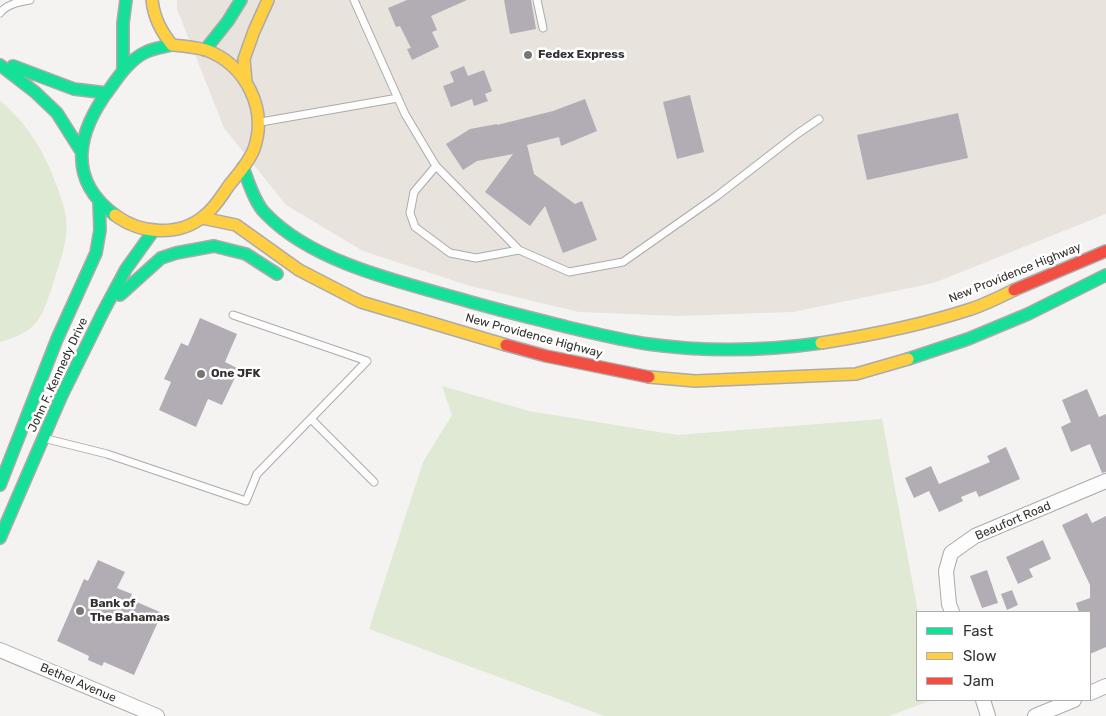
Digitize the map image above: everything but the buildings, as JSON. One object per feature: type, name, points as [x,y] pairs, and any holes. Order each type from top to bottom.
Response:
[{"type":"main road","points":[[123,70],[123,22],[126,0]]},
{"type":"main road","points":[[152,0],[152,9],[160,29],[172,45]]},
{"type":"main road","points":[[205,50],[228,21],[240,0]]},
{"type":"main road","points":[[246,82],[244,59],[268,0]]},
{"type":"main road","points":[[172,45],[205,50],[217,55],[233,67],[246,82],[254,96],[258,132],[253,150],[244,167],[212,209],[202,218],[180,229],[163,231],[137,227],[125,221],[99,202],[86,183],[81,163],[82,140],[89,121],[123,70],[144,52],[172,45]]},
{"type":"main road","points":[[0,61],[74,89],[107,93]]},
{"type":"main road","points":[[0,65],[35,92],[57,113],[81,151]]},
{"type":"main road","name":"New Providence Highway","points":[[244,167],[250,187],[264,213],[287,233],[309,247],[388,278],[502,311],[600,335],[647,344],[718,350],[805,345],[858,337],[920,324],[973,308],[1106,251]]},
{"type":"main road","name":"John F. Kennedy Drive","points":[[0,485],[57,339],[96,253],[100,230],[99,202]]},
{"type":"main road","name":"New Providence Highway","points":[[202,218],[236,225],[299,270],[361,302],[586,366],[642,376],[695,381],[856,374],[902,361],[985,332],[1028,314],[1106,275]]},
{"type":"main road","name":"John F. Kennedy Drive","points":[[0,538],[61,397],[103,312],[126,269],[154,230]]},
{"type":"main road","points":[[103,312],[161,258],[194,249],[214,246],[246,254],[289,282]]},
{"type":"main road","points":[[329,298],[361,302]]},
{"type":"street","name":"Beaufort Road","points":[[952,611],[949,604],[946,571],[951,553],[975,536],[1106,481]]},
{"type":"street","name":"Bethel Avenue","points":[[0,650],[157,716]]},
{"type":"street","points":[[1091,693],[1106,686]]},
{"type":"street","points":[[983,701],[988,716]]},
{"type":"street","points":[[1035,716],[1072,701]]},
{"type":"lane","points":[[0,13],[13,4],[30,0]]},
{"type":"lane","points":[[354,0],[405,114],[436,166],[519,250],[569,272],[623,262],[717,196],[819,118]]},
{"type":"lane","points":[[537,0],[543,28]]},
{"type":"lane","points":[[258,123],[398,98]]},
{"type":"lane","points":[[436,166],[414,192],[410,213],[415,227],[450,253],[476,258],[519,250]]},
{"type":"lane","points":[[43,438],[107,454],[246,500],[257,474],[367,361],[233,315]]},
{"type":"lane","points":[[311,419],[374,482]]},
{"type":"shaded area","points":[[177,0],[1106,0],[1106,214],[934,283],[793,312],[678,316],[579,312],[470,286],[363,251],[286,205],[224,128],[177,9]]},
{"type":"green space","points":[[0,101],[19,119],[42,152],[62,199],[67,227],[61,260],[41,315],[23,333],[0,342]]},
{"type":"green space","points":[[442,386],[529,411],[677,435],[882,419],[918,611],[916,611],[916,701],[929,701],[889,716],[604,716],[369,629],[423,462],[452,415]]},
{"type":"traffic: fast","points":[[123,70],[123,23],[126,0]]},
{"type":"traffic: fast","points":[[205,50],[228,21],[241,0]]},
{"type":"traffic: fast","points":[[115,215],[99,201],[89,185],[83,170],[82,153],[85,137],[100,103],[126,67],[146,52],[172,45]]},
{"type":"traffic: fast","points":[[0,65],[35,92],[57,113],[81,151]]},
{"type":"traffic: fast","points":[[13,66],[74,89],[107,93]]},
{"type":"traffic: fast","points":[[243,167],[258,204],[285,231],[308,246],[333,258],[386,278],[567,327],[648,344],[669,347],[734,350],[778,348],[821,343]]},
{"type":"traffic: fast","points":[[0,485],[57,339],[96,253],[100,230],[99,202]]},
{"type":"traffic: fast","points":[[0,538],[61,397],[103,312],[126,269],[154,230]]},
{"type":"traffic: fast","points":[[120,295],[161,258],[176,253],[214,246],[246,254],[277,274]]},
{"type":"traffic: fast","points":[[908,359],[968,339],[1028,314],[1106,275]]},
{"type":"traffic: slow","points":[[152,0],[154,13],[172,45]]},
{"type":"traffic: slow","points":[[246,82],[244,59],[268,0]]},
{"type":"traffic: slow","points":[[115,215],[136,226],[148,229],[171,230],[194,223],[208,213],[215,205],[247,163],[254,149],[258,134],[256,104],[242,77],[232,66],[206,50],[172,45]]},
{"type":"traffic: slow","points":[[202,218],[236,225],[299,270],[361,302],[506,345]]},
{"type":"traffic: slow","points":[[821,343],[878,333],[953,315],[977,307],[1014,290]]},
{"type":"traffic: slow","points":[[649,377],[695,381],[856,374],[908,359]]},
{"type":"traffic: jam","points":[[1014,290],[1106,251]]},
{"type":"traffic: jam","points":[[506,345],[546,356],[649,377]]},
{"type":"place","name":"Fedex Express","points":[[528,55]]},
{"type":"place","name":"One JFK","points":[[201,374]]},
{"type":"place","name":"Bank of The Bahamas","points":[[80,611]]}]
